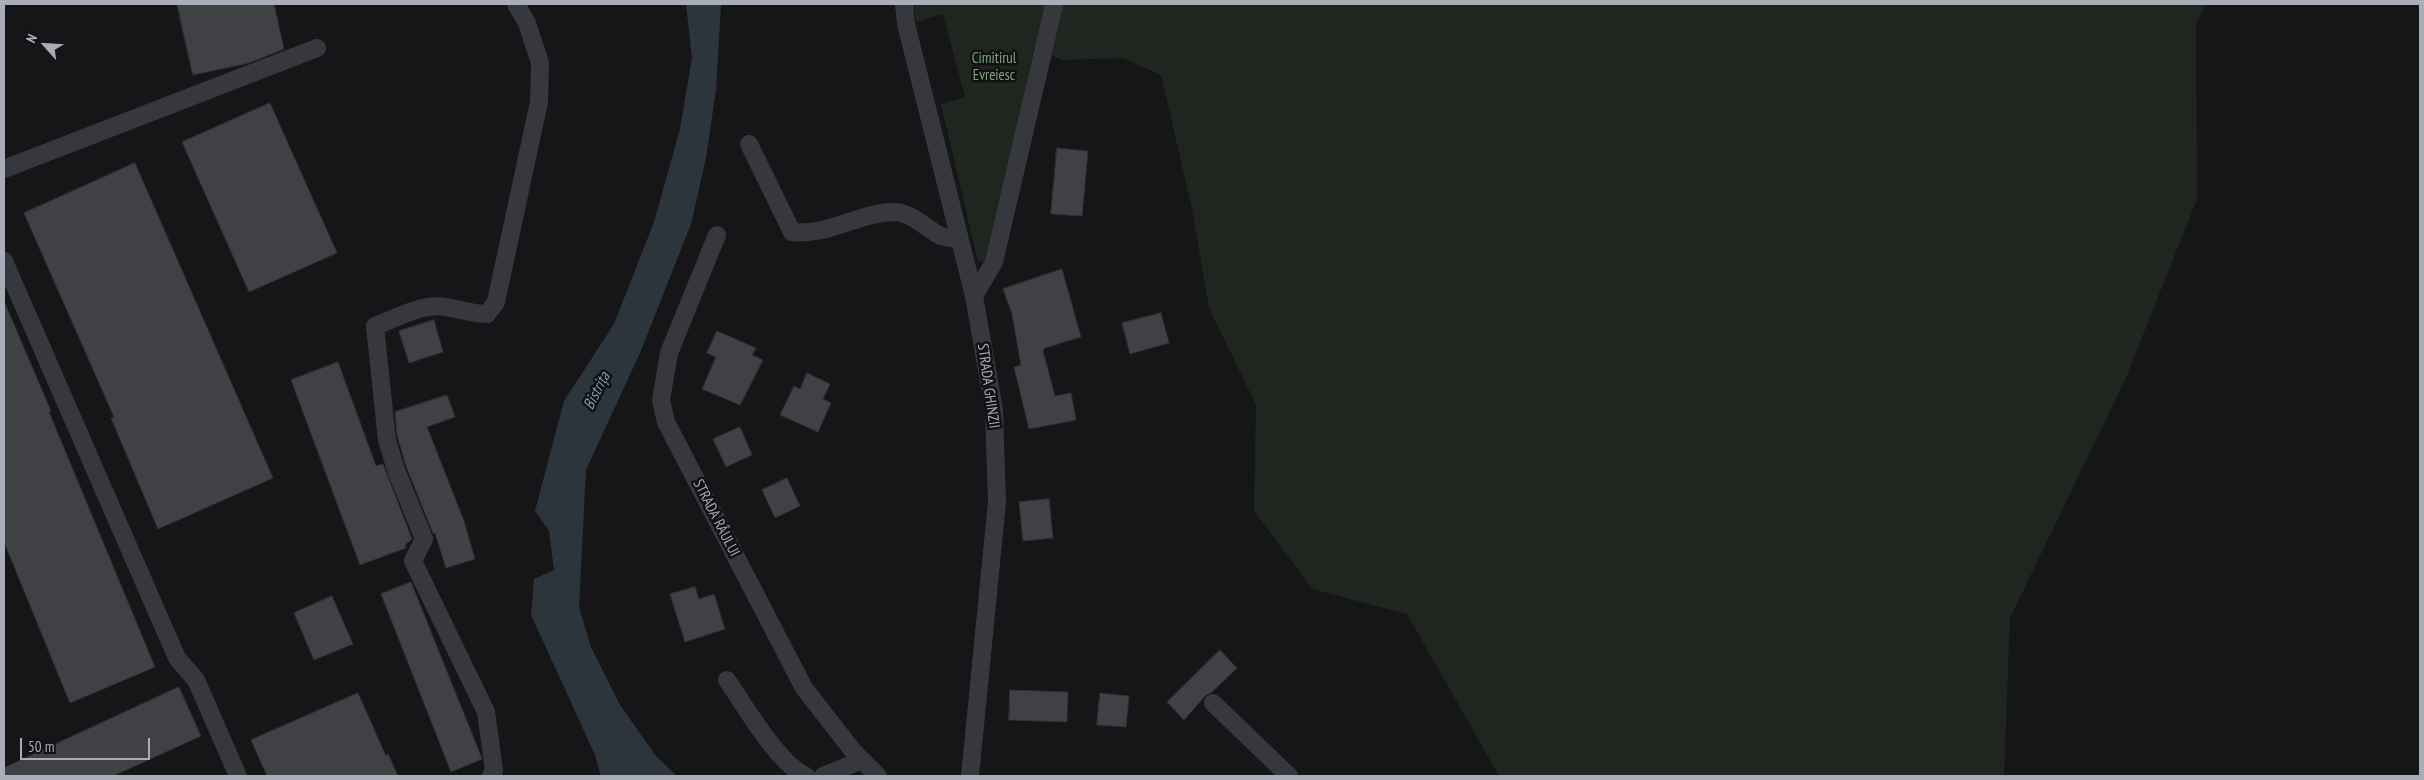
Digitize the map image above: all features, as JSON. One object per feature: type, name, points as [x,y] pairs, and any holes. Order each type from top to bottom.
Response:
[{"type":"street","points":[[490,776],[494,770],[486,712],[413,561],[424,540],[386,440],[375,326],[427,306],[445,307],[472,314],[487,314],[496,302],[539,102],[540,64],[526,23],[516,4]]},
{"type":"street","name":"STRADA GHINZII","points":[[904,4],[906,24],[974,296],[994,410],[997,502],[970,776]]},
{"type":"street","points":[[974,296],[994,262],[1054,5]]},
{"type":"street","points":[[4,169],[317,48]]},
{"type":"street","points":[[749,144],[792,232],[807,234],[823,231],[878,214],[894,212],[906,214],[942,236],[960,239]]},
{"type":"street","name":"STRADA RÂULUI","points":[[717,235],[669,353],[661,400],[666,422],[804,688],[862,760],[878,776]]},
{"type":"street","points":[[4,260],[176,658],[196,680],[238,776]]},
{"type":"street","points":[[726,680],[780,755],[795,771],[806,776]]},
{"type":"street","points":[[1214,703],[1289,776]]},
{"type":"street","points":[[822,776],[862,760]]},
{"type":"green space","name":"Cimitirul Evreiesc","points":[[914,4],[2206,4],[2196,24],[2197,199],[2125,380],[2010,618],[2004,776],[1499,776],[1407,614],[1312,589],[1254,511],[1256,405],[1209,308],[1192,209],[1161,75],[1123,58],[1062,60],[1034,48],[988,260],[978,262],[941,104],[965,97],[943,14],[916,22]]},
{"type":"water","name":"Bistrița","points":[[686,4],[721,4],[716,90],[706,158],[691,224],[640,353],[586,470],[579,607],[591,647],[620,705],[656,756],[677,776],[601,776],[595,755],[531,615],[534,579],[554,570],[549,531],[535,511],[564,401],[614,324],[654,222],[680,129],[692,58]]},
{"type":"building","points":[[177,4],[274,4],[284,49],[249,63],[193,75]]},
{"type":"building","points":[[270,103],[337,253],[249,292],[182,142]]},
{"type":"building","points":[[1057,148],[1088,151],[1082,216],[1051,214]]},
{"type":"building","points":[[135,163],[273,478],[158,529],[111,418],[114,417],[24,213]]},
{"type":"building","points":[[1062,269],[1081,337],[1045,348],[1043,351],[1055,396],[1071,393],[1076,420],[1029,429],[1014,367],[1021,365],[1012,314],[1003,289]]},
{"type":"building","points":[[4,301],[155,667],[70,703],[4,542]]},
{"type":"building","points":[[1161,313],[1169,343],[1130,354],[1122,323]]},
{"type":"building","points":[[434,320],[443,352],[409,363],[399,331]]},
{"type":"building","points":[[717,331],[756,348],[752,355],[763,360],[740,405],[702,389],[716,357],[707,353]]},
{"type":"building","points":[[338,362],[376,466],[383,464],[412,539],[405,545],[406,548],[360,565],[291,380]]},
{"type":"building","points":[[807,373],[830,384],[823,399],[831,403],[818,432],[780,415],[794,386],[800,389]]},
{"type":"building","points":[[447,395],[455,417],[427,427],[464,521],[475,559],[446,568],[435,533],[433,533],[406,466],[397,435],[395,412]]},
{"type":"building","points":[[740,427],[752,455],[726,467],[713,439]]},
{"type":"building","points":[[787,478],[800,506],[775,518],[762,490]]},
{"type":"building","points":[[1049,499],[1053,538],[1023,541],[1019,502]]},
{"type":"building","points":[[411,582],[482,759],[451,772],[381,594]]},
{"type":"building","points":[[695,587],[699,599],[714,594],[725,629],[685,642],[670,594]]},
{"type":"building","points":[[332,596],[353,644],[314,660],[294,613]]},
{"type":"building","points":[[1220,650],[1237,668],[1211,693],[1206,695],[1184,720],[1167,702]]},
{"type":"building","points":[[179,687],[201,736],[113,776],[4,776],[4,768]]},
{"type":"building","points":[[1010,690],[1068,692],[1067,722],[1009,720]]},
{"type":"building","points":[[358,693],[386,756],[388,754],[398,776],[267,776],[251,740]]},
{"type":"building","points":[[1100,693],[1129,696],[1126,727],[1097,725]]}]
